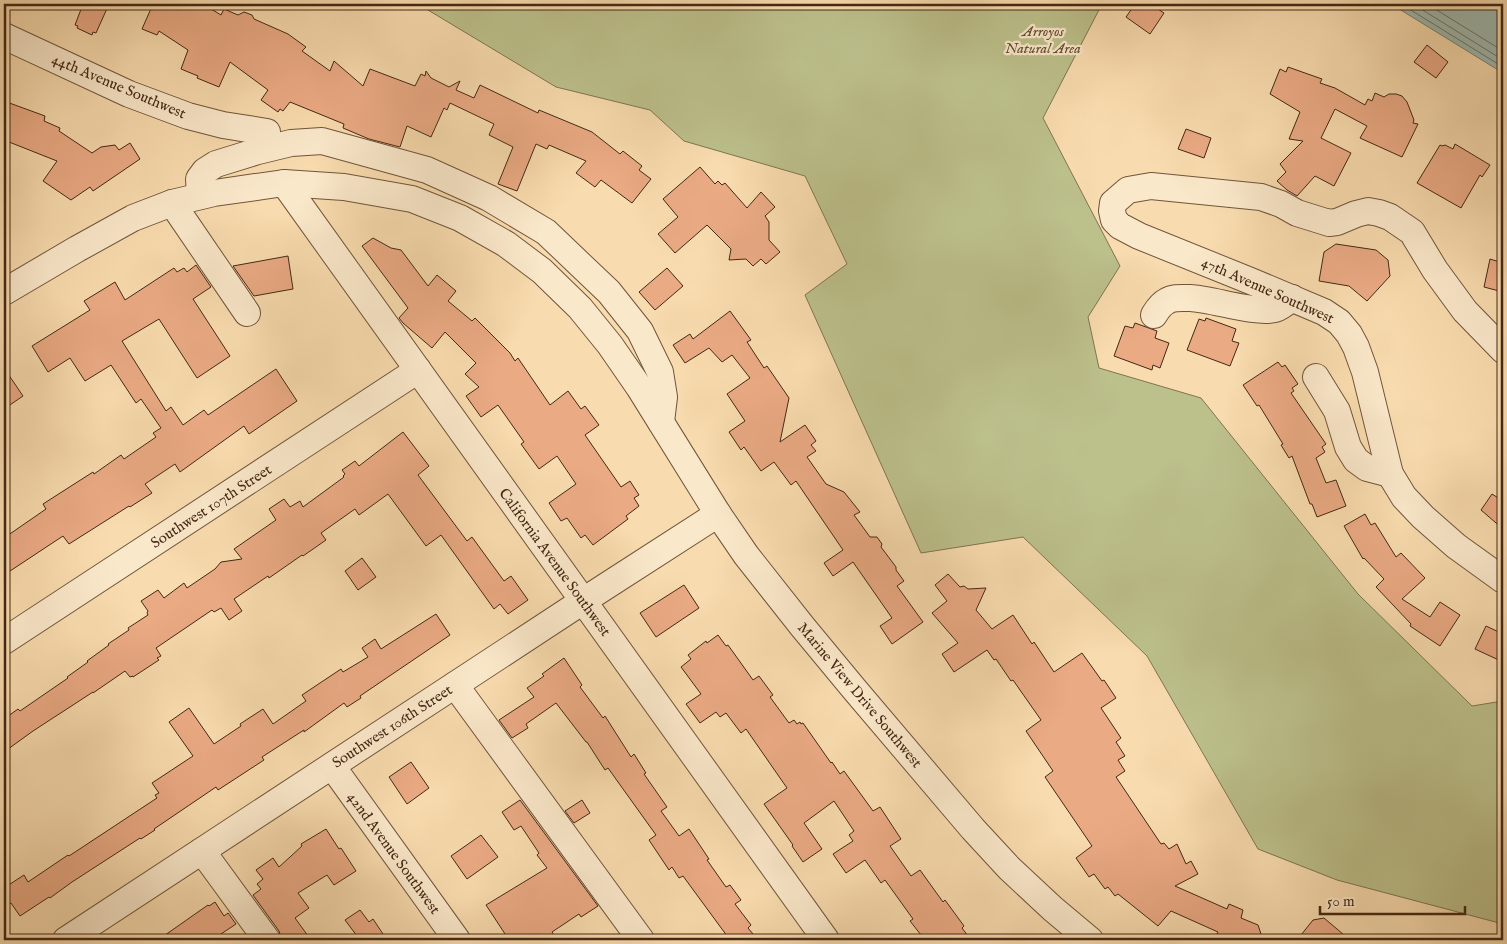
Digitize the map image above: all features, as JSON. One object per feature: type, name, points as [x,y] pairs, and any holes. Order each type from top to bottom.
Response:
[{"type":"street","name":"44th Avenue Southwest","points":[[4,36],[129,94],[188,116],[223,125],[267,132]]},
{"type":"street","points":[[200,196],[199,179],[205,171],[216,164],[291,143],[322,140],[427,170],[489,198],[546,232],[608,292],[640,331],[660,372],[664,397],[661,422]]},
{"type":"street","name":"Marine View Drive Southwest","points":[[4,292],[133,218],[172,203],[200,196],[284,183],[344,187],[412,199],[460,218],[506,244],[542,271],[580,308],[610,345],[639,387],[718,514],[746,555],[802,626],[973,829],[1009,868],[1046,903],[1090,940]]},
{"type":"street","name":"California Avenue Southwest","points":[[284,183],[826,940]]},
{"type":"street","name":"47th Avenue Southwest","points":[[1503,350],[1464,311],[1435,270],[1412,232],[1379,213],[1368,211],[1329,223],[1297,213],[1261,197],[1151,186],[1128,190],[1113,203],[1114,220],[1120,226],[1139,236],[1324,312],[1339,322],[1349,334],[1356,347],[1365,372],[1390,474],[1404,497],[1423,517],[1456,546],[1503,580]]},
{"type":"street","points":[[172,203],[247,313]]},
{"type":"street","points":[[1154,315],[1161,304],[1168,299],[1198,298],[1257,309],[1274,309],[1292,298]]},
{"type":"street","name":"Southwest 107th Street","points":[[4,641],[418,370]]},
{"type":"street","points":[[1316,377],[1337,410],[1348,447],[1356,460],[1367,468],[1390,474]]},
{"type":"street","name":"Southwest 106th Street","points":[[72,939],[202,851],[718,514]]},
{"type":"street","points":[[455,685],[641,940]]},
{"type":"street","name":"42nd Avenue Southwest","points":[[332,766],[457,940]]},
{"type":"street","points":[[202,851],[267,940]]},
{"type":"green space","name":"Arroyos Natural Area","points":[[418,4],[1102,4],[1043,118],[1120,266],[1088,317],[1099,368],[1201,398],[1358,594],[1472,706],[1503,701],[1503,924],[1337,880],[1258,849],[1147,656],[1023,537],[921,553],[805,295],[847,264],[805,176],[684,141],[650,110],[556,87]]},
{"type":"water","points":[[1391,4],[1503,4],[1503,73]]},
{"type":"building","points":[[83,4],[109,4],[96,33],[93,32],[92,35],[77,28],[78,26],[75,25]]},
{"type":"building","points":[[153,4],[203,4],[221,15],[224,9],[238,15],[244,12],[252,15],[254,19],[288,34],[306,47],[302,51],[330,71],[334,61],[363,86],[370,69],[415,86],[421,74],[425,76],[426,71],[431,78],[449,87],[460,81],[456,90],[474,98],[480,85],[538,113],[539,110],[592,132],[620,154],[623,151],[642,166],[639,170],[651,179],[632,203],[601,180],[595,187],[576,173],[586,161],[549,145],[547,149],[536,144],[517,191],[498,184],[513,147],[489,135],[494,124],[450,103],[447,110],[444,108],[431,137],[407,126],[400,147],[369,139],[343,128],[344,124],[290,102],[283,111],[280,109],[278,112],[261,100],[268,90],[230,62],[219,87],[181,69],[188,50],[159,31],[157,35],[142,29]]},
{"type":"building","points":[[1135,4],[1150,4],[1164,13],[1150,34],[1126,17]]},
{"type":"building","points":[[1427,45],[1448,62],[1436,78],[1414,62]]},
{"type":"building","points":[[1288,67],[1322,79],[1320,83],[1335,88],[1365,105],[1368,99],[1372,101],[1375,93],[1384,97],[1389,94],[1402,96],[1407,102],[1414,120],[1413,123],[1418,124],[1402,157],[1360,138],[1367,126],[1335,109],[1321,138],[1351,153],[1334,186],[1315,176],[1297,196],[1287,190],[1277,181],[1286,172],[1280,164],[1303,141],[1289,139],[1300,112],[1270,94],[1280,69],[1286,72]]},
{"type":"building","points":[[4,101],[45,116],[44,121],[60,128],[59,131],[92,153],[101,147],[115,145],[119,150],[130,143],[140,159],[93,191],[90,187],[71,200],[43,181],[57,161],[4,140]]},
{"type":"building","points":[[1186,129],[1211,138],[1204,158],[1178,149]]},
{"type":"building","points":[[1455,144],[1490,165],[1482,177],[1480,175],[1461,208],[1417,183],[1440,145],[1453,149]]},
{"type":"building","points":[[700,167],[715,184],[718,181],[722,185],[725,183],[747,208],[761,192],[775,207],[765,216],[769,222],[769,240],[780,252],[766,264],[761,259],[753,266],[746,259],[729,260],[731,249],[707,225],[675,253],[658,234],[678,217],[663,199]]},
{"type":"building","points":[[373,238],[391,248],[401,250],[428,286],[437,275],[456,291],[448,301],[472,321],[475,318],[510,353],[515,361],[518,358],[550,405],[568,391],[581,409],[585,406],[599,425],[585,435],[621,487],[630,481],[639,495],[634,498],[639,506],[626,516],[628,519],[593,545],[585,535],[581,538],[567,518],[561,521],[549,503],[576,484],[557,456],[539,469],[521,444],[524,442],[498,405],[481,417],[466,396],[479,387],[465,374],[476,363],[445,332],[432,348],[403,323],[399,318],[408,308],[362,246]]},
{"type":"building","points":[[1336,244],[1376,250],[1388,260],[1390,276],[1367,301],[1349,286],[1319,281],[1324,252]]},
{"type":"building","points":[[288,256],[293,289],[254,296],[233,266]]},
{"type":"building","points":[[1490,259],[1503,263],[1503,292],[1484,287]]},
{"type":"building","points":[[196,265],[211,287],[193,299],[230,356],[197,378],[159,319],[122,341],[166,411],[171,407],[183,425],[204,410],[208,415],[276,369],[297,401],[249,434],[244,426],[180,472],[175,464],[145,484],[152,493],[69,544],[63,536],[4,575],[4,538],[46,509],[43,504],[93,472],[94,474],[121,455],[124,459],[156,437],[153,433],[161,428],[141,399],[136,403],[111,365],[85,381],[70,358],[48,372],[32,346],[90,310],[84,301],[115,282],[125,300],[174,268],[177,272],[184,268],[187,272]]},
{"type":"building","points":[[667,268],[683,286],[655,310],[639,292]]},
{"type":"building","points":[[730,311],[751,340],[747,342],[764,368],[767,366],[789,398],[780,442],[805,425],[816,441],[811,445],[816,451],[807,457],[826,484],[844,492],[860,512],[854,515],[870,537],[877,537],[882,544],[881,547],[904,581],[897,586],[923,622],[892,644],[880,626],[892,618],[853,562],[833,576],[824,563],[843,550],[796,481],[791,485],[774,462],[761,471],[744,447],[741,450],[729,432],[745,421],[727,394],[750,378],[732,355],[722,362],[709,348],[685,363],[673,345],[690,334],[693,339]]},
{"type":"building","points":[[1206,318],[1236,329],[1232,341],[1239,343],[1230,366],[1187,350],[1199,319],[1205,321]]},
{"type":"building","points":[[1135,323],[1157,331],[1155,338],[1169,343],[1160,368],[1153,365],[1152,370],[1114,356],[1125,326],[1133,328]]},
{"type":"building","points":[[1278,362],[1282,367],[1285,365],[1298,384],[1292,388],[1294,391],[1291,393],[1326,444],[1322,447],[1325,452],[1316,458],[1326,483],[1336,480],[1346,506],[1317,517],[1312,504],[1310,504],[1292,456],[1289,458],[1281,445],[1283,444],[1259,405],[1257,406],[1243,385]]},
{"type":"building","points":[[4,368],[23,396],[4,409]]},
{"type":"building","points":[[403,432],[429,466],[418,475],[467,541],[472,537],[504,581],[511,576],[528,600],[508,614],[500,604],[494,609],[441,535],[426,546],[388,494],[359,515],[355,509],[321,533],[326,540],[234,599],[242,611],[229,620],[221,608],[214,612],[212,610],[156,648],[161,656],[157,658],[159,660],[133,677],[130,677],[125,671],[4,752],[4,719],[18,709],[20,711],[68,678],[108,644],[129,630],[128,628],[148,615],[148,611],[141,601],[158,590],[164,598],[184,583],[187,588],[215,569],[221,562],[242,559],[234,549],[276,520],[269,509],[284,499],[290,507],[300,501],[303,507],[344,477],[345,474],[342,470],[355,461],[359,466]]},
{"type":"building","points":[[1492,494],[1503,501],[1503,529],[1481,510]]},
{"type":"building","points":[[1365,514],[1371,525],[1375,523],[1396,557],[1401,553],[1425,578],[1402,599],[1430,617],[1440,602],[1460,615],[1440,646],[1410,626],[1411,624],[1376,587],[1384,579],[1363,559],[1344,526]]},
{"type":"building","points":[[362,558],[376,577],[358,590],[345,571]]},
{"type":"building","points":[[948,574],[960,587],[964,586],[968,589],[986,588],[976,610],[992,629],[1013,615],[1032,644],[1034,642],[1054,672],[1082,653],[1116,698],[1101,708],[1121,738],[1116,742],[1125,756],[1118,760],[1125,771],[1116,777],[1161,844],[1164,843],[1169,849],[1177,844],[1186,864],[1191,861],[1198,874],[1175,886],[1227,909],[1229,904],[1243,910],[1241,918],[1258,925],[1263,940],[1214,940],[1218,932],[1171,911],[1158,926],[1118,894],[1115,896],[1108,887],[1105,889],[1094,874],[1089,877],[1076,858],[1092,846],[1045,777],[1053,771],[1026,731],[1041,720],[1013,680],[1011,681],[996,659],[994,660],[987,650],[954,672],[942,654],[958,643],[932,613],[947,601],[935,585]]},
{"type":"building","points":[[684,585],[699,608],[656,637],[640,613]]},
{"type":"building","points":[[436,614],[450,635],[360,696],[361,698],[347,707],[344,703],[304,732],[304,730],[262,757],[264,760],[218,790],[216,787],[155,830],[20,916],[11,903],[4,908],[4,888],[24,875],[28,882],[157,798],[155,795],[159,793],[152,783],[193,756],[169,722],[189,708],[214,744],[263,709],[273,724],[306,701],[302,695],[341,669],[343,672],[368,657],[362,648],[375,639],[381,649]]},
{"type":"building","points":[[1486,626],[1503,634],[1503,662],[1475,649]]},
{"type":"building","points":[[718,635],[726,646],[728,645],[753,680],[759,676],[773,695],[770,697],[789,723],[794,720],[797,724],[803,723],[831,763],[840,774],[844,771],[873,811],[880,807],[901,839],[890,846],[911,876],[920,870],[943,902],[945,900],[964,926],[962,928],[971,940],[925,940],[910,921],[913,919],[885,880],[881,883],[865,860],[846,873],[833,854],[853,841],[849,835],[854,831],[834,801],[804,823],[822,849],[803,862],[764,804],[787,788],[746,729],[741,733],[726,713],[720,717],[716,712],[700,723],[686,704],[701,694],[681,667],[691,659],[688,655],[706,641],[707,643]]},
{"type":"building","points":[[564,658],[582,685],[580,687],[603,718],[605,716],[631,757],[634,754],[646,773],[644,774],[667,807],[661,811],[679,836],[689,829],[726,887],[730,885],[741,900],[735,904],[751,925],[748,928],[758,940],[730,940],[683,876],[679,878],[672,867],[669,870],[649,840],[656,835],[608,768],[605,770],[587,742],[556,703],[526,724],[528,728],[512,738],[499,720],[534,697],[527,688]]},
{"type":"building","points":[[411,762],[429,788],[407,804],[389,777]]},
{"type":"building","points":[[520,800],[598,906],[581,917],[579,914],[552,932],[557,940],[509,940],[486,905],[547,868],[537,855],[539,853],[521,826],[514,830],[502,812]]},
{"type":"building","points":[[582,800],[590,813],[574,823],[565,811]]},
{"type":"building","points":[[326,829],[356,871],[334,885],[327,875],[298,893],[309,908],[295,918],[311,940],[282,940],[279,931],[253,895],[261,889],[257,884],[263,879],[256,870],[273,858],[279,867],[302,846],[301,844]]},
{"type":"building","points":[[481,835],[498,857],[467,879],[451,856]]},
{"type":"building","points":[[215,902],[224,916],[228,913],[236,924],[221,934],[225,940],[158,940],[208,905]]},
{"type":"building","points":[[360,910],[369,922],[373,919],[387,940],[360,940],[345,920]]},
{"type":"building","points":[[1324,918],[1350,940],[1297,940],[1313,920]]}]
